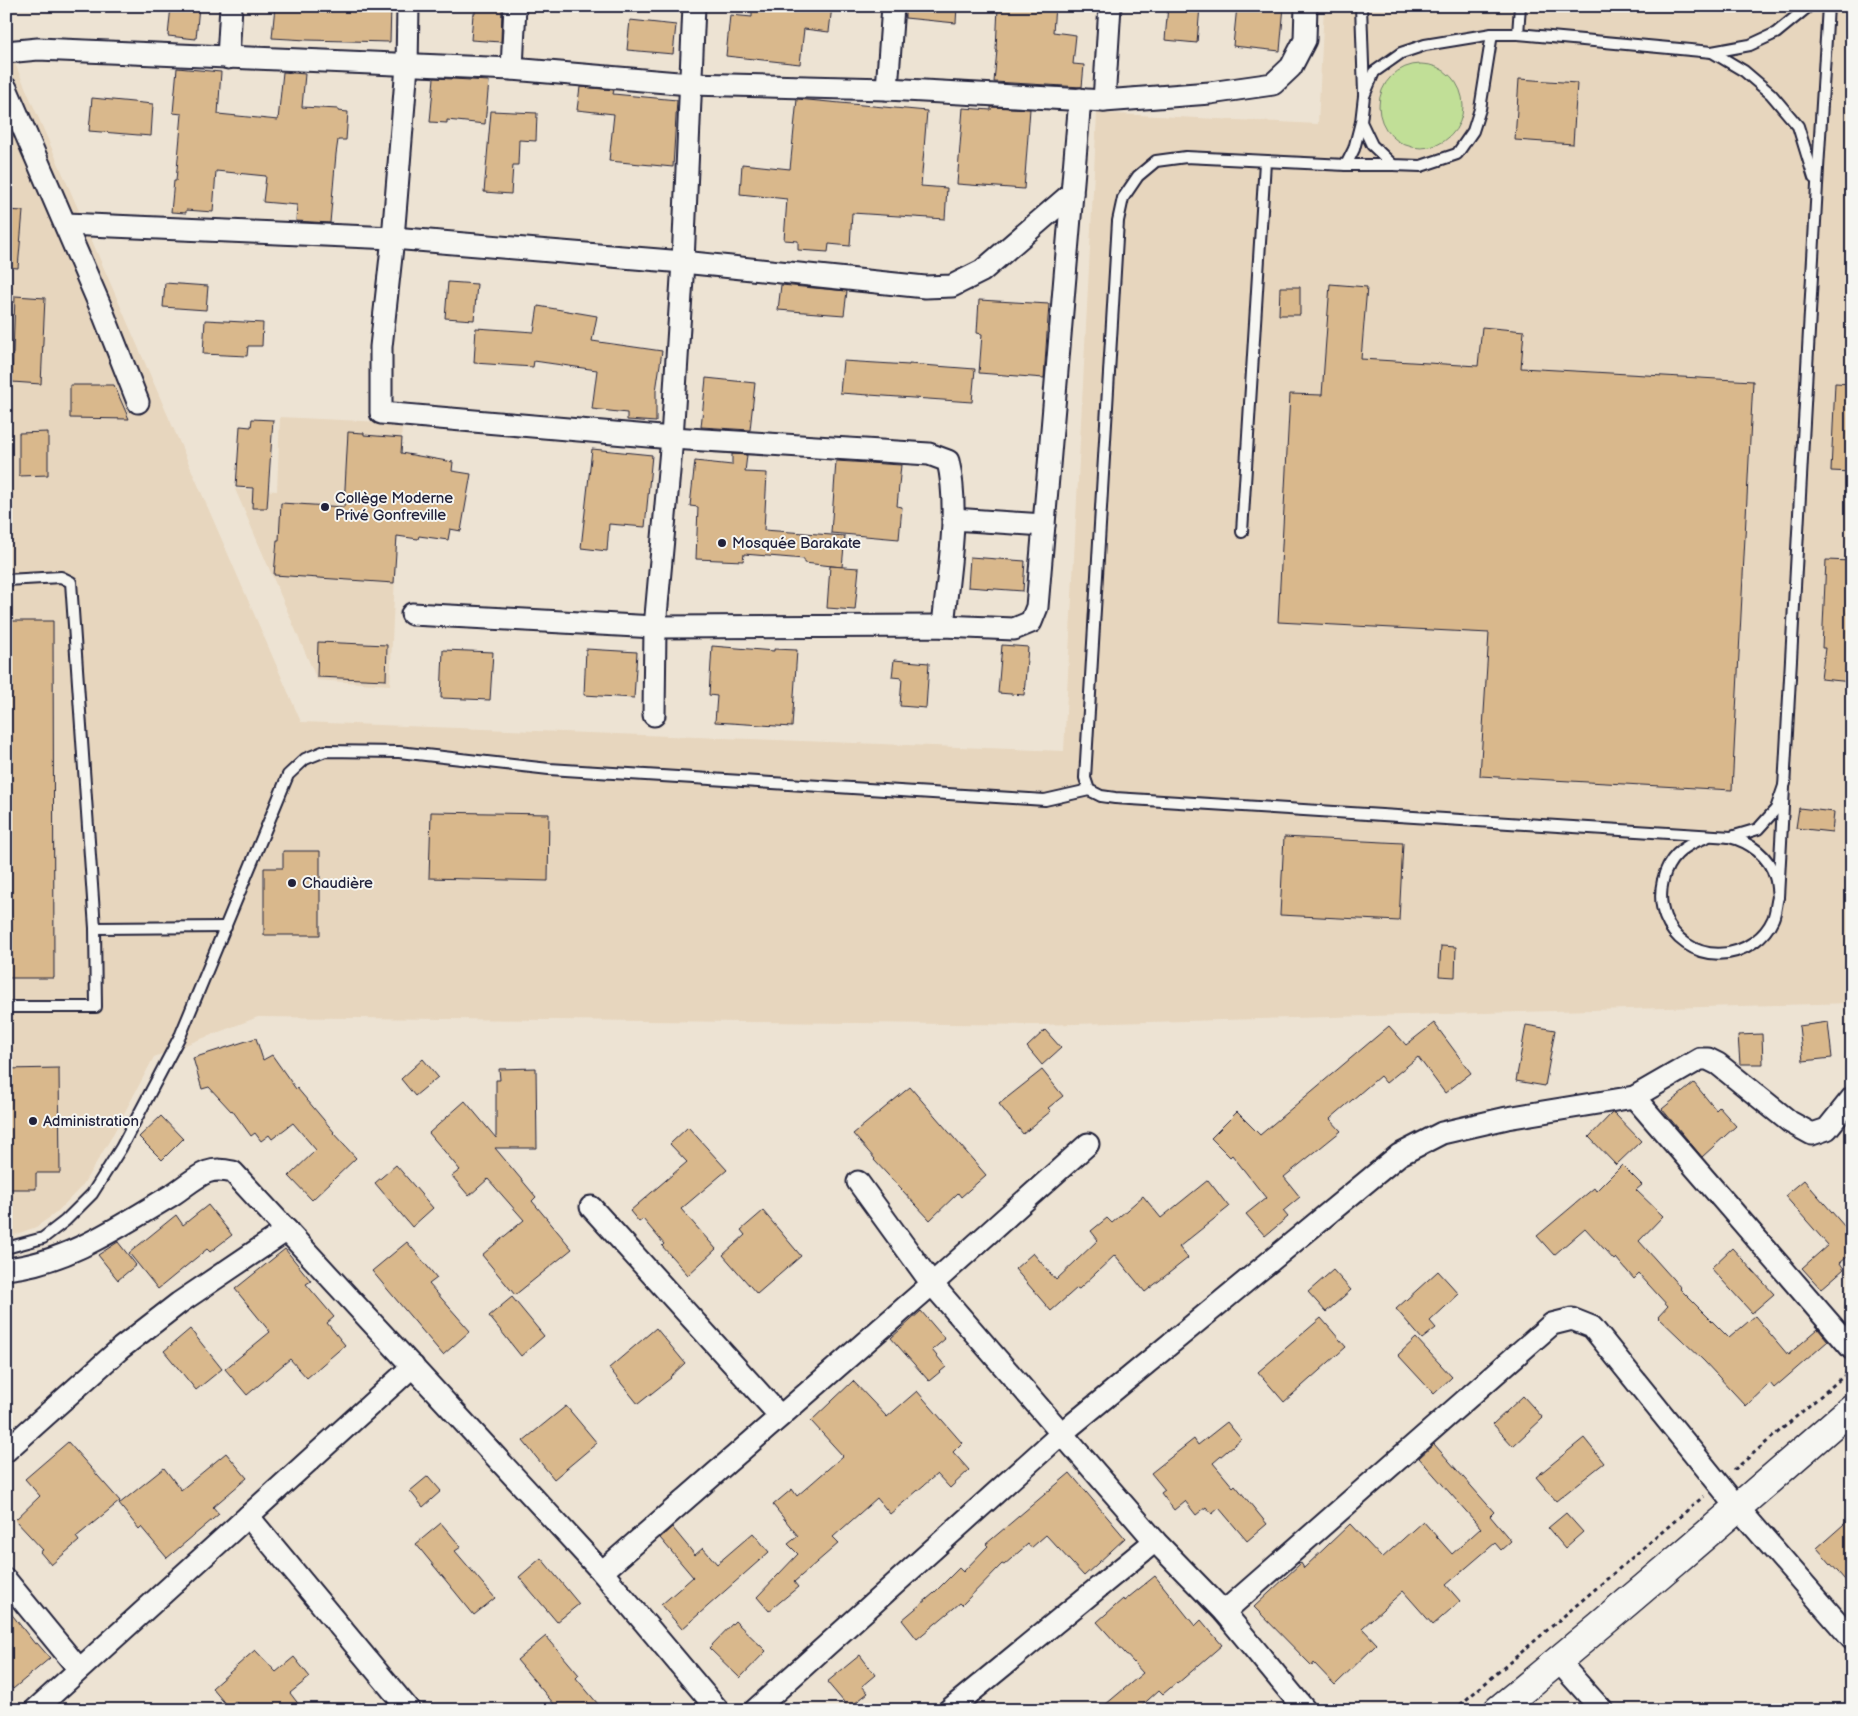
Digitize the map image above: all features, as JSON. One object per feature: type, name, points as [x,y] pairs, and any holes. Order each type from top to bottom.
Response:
[{"type":"street","points":[[228,58],[231,6]]},
{"type":"street","points":[[408,6],[407,66],[381,346],[381,413],[672,438],[929,454],[948,461],[952,480],[953,519],[943,626]]},
{"type":"street","points":[[512,69],[515,6]]},
{"type":"street","points":[[654,715],[654,627],[672,438],[694,6]]},
{"type":"street","points":[[887,89],[893,6]]},
{"type":"street","points":[[1104,101],[1110,6]]},
{"type":"street","points":[[6,52],[38,49],[512,69],[690,84],[887,89],[1104,101],[1210,93],[1273,84],[1291,67],[1304,40],[1306,6]]},
{"type":"street","points":[[6,88],[102,308],[138,402]]},
{"type":"street","points":[[412,614],[654,627],[943,626],[1014,629],[1031,622],[1037,607],[1080,99]]},
{"type":"street","points":[[66,224],[392,238],[682,262],[926,288],[952,286],[982,271],[1072,194]]},
{"type":"street","points":[[953,519],[1044,525]]},
{"type":"street","points":[[755,1710],[1061,1434],[1399,1155],[1442,1133],[1507,1118],[1634,1097],[1700,1058],[1708,1059],[1718,1064],[1790,1122],[1812,1134],[1827,1128],[1852,1098]]},
{"type":"street","points":[[1634,1097],[1852,1349]]},
{"type":"street","points":[[602,1572],[932,1284],[1088,1144]]},
{"type":"street","points":[[6,1269],[62,1256],[107,1233],[186,1187],[205,1173],[218,1169],[233,1172],[602,1572],[718,1710]]},
{"type":"street","points":[[858,1182],[932,1284],[1155,1541],[1224,1612],[1305,1710]]},
{"type":"street","points":[[590,1208],[780,1416]]},
{"type":"street","points":[[6,1451],[129,1343],[179,1303],[287,1230]]},
{"type":"street","points":[[1224,1612],[1552,1324],[1572,1319],[1592,1327],[1718,1484],[1852,1639]]},
{"type":"street","points":[[35,1710],[413,1366]]},
{"type":"street","points":[[1498,1710],[1738,1508],[1852,1408]]},
{"type":"street","points":[[248,1516],[402,1707]]},
{"type":"street","points":[[950,1710],[1155,1541]]},
{"type":"street","points":[[6,1580],[80,1669]]},
{"type":"street","points":[[1558,1661],[1602,1710]]},
{"type":"lane","points":[[1346,165],[1354,149],[1361,122],[1364,96],[1361,6]]},
{"type":"lane","points":[[1518,34],[1520,6]]},
{"type":"lane","points":[[1364,96],[1374,72],[1401,53],[1425,45],[1492,34],[1518,34],[1712,52],[1750,45],[1776,34],[1809,6]]},
{"type":"lane","points":[[1785,783],[1776,809],[1758,830],[1731,837],[1711,836],[1691,843],[1675,856],[1664,873],[1660,892],[1662,912],[1672,931],[1686,945],[1704,953],[1724,955],[1744,949],[1761,937],[1773,920],[1778,897],[1785,783],[1817,184],[1828,6]]},
{"type":"lane","points":[[1089,790],[1085,778],[1118,221],[1123,198],[1138,176],[1156,161],[1186,157],[1265,162],[1421,166],[1457,154],[1472,132],[1480,109],[1492,34]]},
{"type":"lane","points":[[1712,52],[1744,71],[1771,94],[1798,126],[1817,184]]},
{"type":"lane","points":[[1361,122],[1372,145],[1393,165]]},
{"type":"lane","points":[[1242,532],[1265,162]]},
{"type":"lane","points":[[6,580],[61,577],[71,582],[95,928],[96,1007],[6,1008]]},
{"type":"lane","points":[[6,1248],[43,1238],[65,1222],[92,1194],[121,1148],[181,1034],[288,775],[306,759],[326,752],[398,752],[549,769],[1045,800],[1089,790],[1101,796],[1115,798],[1731,837],[1750,844],[1765,858],[1775,876],[1778,897]]},
{"type":"lane","points":[[95,928],[226,927]]},
{"type":"path","points":[[1454,1710],[1852,1369]]},
{"type":"shaded area","points":[[1324,6],[1852,6],[1852,1003],[1037,1025],[258,1017],[154,1057],[110,1140],[82,1186],[56,1213],[36,1227],[6,1238],[6,43],[301,722],[1064,751],[1097,113],[1318,124]]},
{"type":"shaded area","points":[[280,417],[402,423],[390,685],[317,680],[235,489],[277,491]]},
{"type":"green space","points":[[1421,64],[1437,67],[1451,76],[1460,90],[1463,106],[1460,122],[1451,136],[1437,145],[1421,148],[1405,145],[1391,136],[1382,122],[1379,106],[1382,90],[1391,76],[1405,67]]},
{"type":"building","points":[[171,6],[199,6],[196,39],[168,36]]},
{"type":"building","points":[[275,6],[391,6],[390,42],[272,38]]},
{"type":"building","points":[[475,6],[502,6],[501,42],[471,40]]},
{"type":"building","points":[[752,6],[832,6],[829,32],[804,29],[800,64],[726,56],[730,15],[752,17]]},
{"type":"building","points":[[905,6],[957,6],[956,23],[905,18]]},
{"type":"building","points":[[998,6],[1055,6],[1053,32],[1076,35],[1073,64],[1084,65],[1082,87],[994,82]]},
{"type":"building","points":[[1168,6],[1200,6],[1197,43],[1165,40]]},
{"type":"building","points":[[1237,6],[1284,6],[1280,51],[1233,46]]},
{"type":"building","points":[[630,20],[676,25],[673,54],[627,50]]},
{"type":"building","points":[[177,68],[221,72],[218,114],[278,120],[283,72],[305,74],[302,107],[338,109],[338,111],[348,112],[346,140],[338,140],[330,223],[296,221],[297,205],[263,202],[266,176],[216,171],[213,212],[186,210],[186,213],[171,212],[174,181],[176,181],[182,114],[173,113]]},
{"type":"building","points":[[434,78],[489,81],[485,124],[447,120],[447,123],[430,122]]},
{"type":"building","points":[[1519,79],[1577,83],[1573,144],[1515,140]]},
{"type":"building","points":[[580,87],[614,90],[613,94],[677,100],[673,167],[609,161],[614,114],[577,110]]},
{"type":"building","points":[[92,98],[153,104],[151,136],[89,131]]},
{"type":"building","points":[[797,99],[927,111],[921,186],[947,188],[945,219],[852,213],[850,246],[829,244],[828,252],[798,250],[798,241],[784,240],[787,199],[740,194],[742,164],[790,169]]},
{"type":"building","points":[[991,107],[1030,109],[1024,189],[957,184],[963,108],[991,110]]},
{"type":"building","points":[[491,111],[537,113],[536,141],[519,140],[518,165],[513,165],[511,194],[484,192]]},
{"type":"building","points":[[6,210],[23,211],[18,268],[6,267]]},
{"type":"building","points":[[448,282],[477,284],[474,320],[445,318]]},
{"type":"building","points":[[165,283],[208,286],[206,310],[163,307]]},
{"type":"building","points":[[1330,284],[1367,287],[1361,359],[1478,366],[1482,327],[1524,331],[1521,368],[1753,381],[1732,790],[1480,776],[1489,633],[1278,622],[1290,394],[1322,395]]},
{"type":"building","points":[[781,285],[847,291],[844,315],[778,310]]},
{"type":"building","points":[[1280,287],[1300,287],[1300,315],[1279,315]]},
{"type":"building","points":[[15,296],[45,298],[41,384],[12,382]]},
{"type":"building","points":[[979,300],[1049,304],[1044,378],[979,373],[982,334],[977,333]]},
{"type":"building","points":[[538,306],[597,316],[592,341],[662,351],[656,391],[656,422],[627,420],[627,413],[592,409],[597,370],[534,361],[533,367],[474,363],[476,328],[534,332]]},
{"type":"building","points":[[205,320],[263,323],[262,346],[248,346],[247,356],[203,354]]},
{"type":"building","points":[[843,361],[975,369],[972,402],[840,393]]},
{"type":"building","points":[[706,378],[755,383],[750,430],[701,427]]},
{"type":"building","points":[[1835,383],[1852,384],[1852,472],[1831,471]]},
{"type":"building","points":[[70,385],[114,385],[129,419],[70,418]]},
{"type":"building","points":[[252,419],[273,420],[267,508],[252,508],[253,488],[236,487],[240,426],[251,427]]},
{"type":"building","points":[[48,432],[48,475],[19,476],[19,433]]},
{"type":"building","points":[[348,432],[402,438],[401,453],[453,462],[452,471],[471,474],[461,531],[450,529],[448,540],[419,536],[418,539],[397,536],[394,583],[274,575],[277,540],[279,540],[281,503],[344,507]]},
{"type":"building","points":[[592,449],[652,455],[645,527],[609,524],[607,551],[581,548]]},
{"type":"building","points":[[732,454],[747,455],[745,472],[767,473],[764,530],[845,536],[842,567],[804,563],[804,559],[744,554],[743,561],[696,559],[698,507],[690,506],[695,461],[732,465]]},
{"type":"building","points":[[836,461],[901,465],[897,506],[902,507],[899,539],[831,533]]},
{"type":"building","points":[[970,557],[1025,561],[1023,591],[968,587]]},
{"type":"building","points":[[1826,560],[1852,561],[1852,682],[1821,679],[1825,648],[1822,648]]},
{"type":"building","points":[[830,566],[859,568],[855,610],[827,608]]},
{"type":"building","points":[[6,621],[53,621],[54,978],[6,978]]},
{"type":"building","points":[[318,642],[387,645],[386,680],[317,677]]},
{"type":"building","points":[[1002,645],[1028,647],[1024,695],[998,693]]},
{"type":"building","points":[[712,646],[774,651],[774,649],[797,650],[792,727],[715,722],[717,696],[709,695]]},
{"type":"building","points":[[586,649],[637,652],[634,698],[584,695]]},
{"type":"building","points":[[443,650],[493,652],[490,700],[441,698]]},
{"type":"building","points":[[894,660],[929,663],[926,708],[900,706],[902,678],[892,677]]},
{"type":"building","points":[[1799,808],[1834,812],[1832,832],[1796,828]]},
{"type":"building","points":[[431,812],[549,814],[548,881],[429,878]]},
{"type":"building","points":[[1284,837],[1403,843],[1399,921],[1280,915]]},
{"type":"building","name":"Chaudière","points":[[283,851],[320,851],[320,935],[264,935],[264,868],[283,868]]},
{"type":"building","points":[[1441,946],[1456,947],[1455,977],[1439,976]]},
{"type":"building","points":[[1828,1022],[1832,1058],[1803,1061],[1799,1026]]},
{"type":"building","points":[[1434,1023],[1471,1073],[1445,1093],[1418,1057],[1386,1083],[1380,1076],[1330,1119],[1341,1131],[1284,1177],[1300,1197],[1283,1211],[1288,1217],[1265,1236],[1246,1214],[1266,1198],[1232,1155],[1230,1157],[1211,1138],[1237,1112],[1260,1135],[1389,1026],[1406,1045]]},
{"type":"building","points":[[1526,1025],[1555,1030],[1545,1086],[1516,1081]]},
{"type":"building","points":[[1045,1030],[1061,1048],[1042,1065],[1027,1047]]},
{"type":"building","points":[[1762,1034],[1763,1064],[1740,1064],[1738,1035]]},
{"type":"building","points":[[256,1038],[263,1060],[272,1055],[296,1089],[356,1158],[312,1200],[289,1176],[316,1150],[293,1123],[272,1139],[269,1135],[261,1141],[255,1133],[251,1136],[232,1110],[209,1087],[202,1089],[193,1058]]},
{"type":"building","points":[[423,1059],[438,1077],[415,1096],[401,1079]]},
{"type":"building","name":"Administration","points":[[59,1068],[60,1173],[36,1173],[36,1189],[6,1189],[6,1069]]},
{"type":"building","points":[[536,1068],[537,1148],[495,1148],[536,1197],[532,1201],[572,1249],[515,1295],[482,1255],[524,1220],[488,1179],[469,1196],[452,1176],[460,1170],[429,1133],[465,1101],[496,1138],[496,1080],[500,1080],[499,1069]]},
{"type":"building","points":[[1042,1070],[1063,1096],[1048,1108],[1051,1111],[1023,1134],[999,1104]]},
{"type":"building","points":[[1694,1083],[1716,1110],[1719,1107],[1736,1126],[1702,1157],[1662,1109]]},
{"type":"building","points":[[910,1087],[986,1175],[961,1197],[958,1193],[930,1220],[874,1160],[853,1134]]},
{"type":"building","points":[[1612,1113],[1641,1141],[1616,1165],[1589,1137]]},
{"type":"building","points":[[161,1116],[183,1139],[162,1160],[139,1137]]},
{"type":"building","points":[[688,1127],[727,1170],[681,1209],[716,1249],[688,1275],[662,1246],[664,1244],[643,1219],[639,1222],[630,1211],[687,1162],[670,1144]]},
{"type":"building","points":[[396,1165],[433,1208],[412,1227],[375,1183]]},
{"type":"building","points":[[1622,1165],[1642,1185],[1636,1190],[1663,1216],[1639,1241],[1680,1289],[1729,1338],[1755,1316],[1788,1355],[1818,1329],[1828,1341],[1774,1388],[1770,1383],[1746,1406],[1704,1361],[1658,1317],[1668,1306],[1639,1274],[1634,1279],[1616,1258],[1614,1260],[1585,1228],[1554,1255],[1537,1236],[1594,1188],[1596,1191]]},
{"type":"building","points":[[1208,1180],[1229,1207],[1179,1247],[1188,1258],[1145,1292],[1115,1255],[1079,1289],[1077,1288],[1051,1311],[1015,1269],[1033,1253],[1056,1280],[1098,1240],[1091,1231],[1107,1218],[1112,1223],[1143,1196],[1161,1218]]},
{"type":"building","points":[[1804,1180],[1852,1235],[1852,1253],[1840,1263],[1844,1269],[1821,1289],[1802,1268],[1828,1245],[1785,1196]]},
{"type":"building","points":[[208,1205],[232,1235],[210,1252],[207,1249],[158,1289],[129,1253],[176,1215],[183,1225]]},
{"type":"building","points":[[763,1211],[801,1256],[757,1294],[723,1255],[745,1235],[741,1230]]},
{"type":"building","points":[[118,1242],[136,1265],[118,1280],[98,1255]]},
{"type":"building","points":[[407,1242],[437,1278],[429,1284],[470,1331],[443,1355],[372,1271]]},
{"type":"building","points":[[1732,1248],[1774,1294],[1752,1313],[1711,1268]]},
{"type":"building","points":[[285,1249],[311,1281],[306,1284],[334,1317],[327,1323],[345,1345],[307,1378],[290,1359],[247,1395],[225,1369],[270,1332],[235,1289]]},
{"type":"building","points":[[1333,1270],[1351,1290],[1326,1312],[1308,1292]]},
{"type":"building","points":[[1438,1271],[1459,1294],[1430,1321],[1436,1328],[1422,1339],[1396,1309]]},
{"type":"building","points":[[512,1297],[544,1336],[521,1356],[489,1316]]},
{"type":"building","points":[[921,1311],[945,1339],[932,1350],[946,1367],[929,1381],[891,1338]]},
{"type":"building","points":[[1321,1318],[1346,1347],[1284,1402],[1258,1372]]},
{"type":"building","points":[[656,1328],[685,1363],[671,1378],[638,1404],[609,1368]]},
{"type":"building","points":[[190,1329],[222,1369],[196,1390],[164,1351]]},
{"type":"building","points":[[1416,1338],[1452,1377],[1434,1394],[1398,1355]]},
{"type":"building","points":[[853,1381],[887,1417],[917,1391],[962,1443],[953,1452],[969,1470],[950,1488],[937,1474],[890,1514],[877,1498],[833,1537],[839,1543],[794,1582],[798,1587],[769,1611],[757,1597],[798,1554],[788,1544],[798,1536],[773,1505],[792,1489],[797,1496],[843,1456],[811,1421]]},
{"type":"building","points":[[1523,1396],[1543,1418],[1513,1446],[1493,1424]]},
{"type":"building","points":[[566,1406],[597,1443],[554,1479],[523,1441]]},
{"type":"building","points":[[1227,1422],[1241,1439],[1213,1463],[1233,1487],[1235,1485],[1267,1524],[1247,1541],[1219,1508],[1212,1514],[1206,1507],[1196,1515],[1185,1501],[1174,1510],[1161,1493],[1165,1490],[1151,1473],[1194,1439],[1198,1445]]},
{"type":"building","points":[[1584,1438],[1604,1463],[1556,1501],[1536,1477]]},
{"type":"building","points":[[68,1442],[120,1501],[76,1537],[79,1541],[51,1565],[40,1552],[43,1550],[15,1520],[40,1496],[25,1479]]},
{"type":"building","points":[[1434,1444],[1494,1512],[1490,1516],[1511,1541],[1501,1550],[1495,1543],[1446,1585],[1460,1601],[1433,1625],[1403,1591],[1362,1628],[1377,1644],[1335,1685],[1314,1663],[1312,1666],[1254,1607],[1301,1563],[1304,1568],[1350,1524],[1382,1558],[1423,1521],[1452,1554],[1481,1528],[1419,1458]]},
{"type":"building","points":[[226,1453],[247,1478],[213,1507],[219,1514],[167,1558],[141,1527],[139,1529],[119,1504],[164,1468],[181,1490]]},
{"type":"building","points":[[1070,1473],[1125,1538],[1084,1576],[1046,1535],[1031,1548],[1028,1544],[1004,1565],[1002,1564],[962,1605],[960,1603],[917,1639],[902,1620],[933,1594],[959,1568],[963,1572],[988,1546],[986,1544]]},
{"type":"building","points":[[428,1476],[441,1491],[423,1507],[410,1491]]},
{"type":"building","points":[[1566,1513],[1583,1532],[1565,1548],[1548,1528]]},
{"type":"building","points":[[1852,1517],[1852,1588],[1817,1548]]},
{"type":"building","points":[[441,1523],[461,1547],[455,1551],[495,1598],[474,1615],[416,1544]]},
{"type":"building","points":[[672,1527],[695,1555],[703,1548],[717,1564],[753,1533],[769,1552],[682,1629],[661,1605],[693,1577],[660,1538]]},
{"type":"building","points":[[541,1558],[579,1604],[557,1622],[519,1577]]},
{"type":"building","points":[[1155,1576],[1195,1626],[1201,1620],[1222,1645],[1177,1684],[1163,1694],[1159,1690],[1137,1710],[1099,1710],[1143,1673],[1097,1622],[1123,1599],[1124,1601]]},
{"type":"building","points":[[6,1607],[35,1644],[37,1643],[50,1658],[13,1689],[6,1680]]},
{"type":"building","points":[[735,1621],[766,1651],[740,1678],[709,1648]]},
{"type":"building","points":[[546,1636],[579,1675],[576,1678],[603,1710],[559,1710],[517,1660]]},
{"type":"building","points":[[255,1650],[276,1672],[294,1657],[310,1677],[290,1693],[303,1710],[243,1710],[235,1701],[228,1707],[212,1688]]},
{"type":"building","points":[[860,1655],[875,1675],[862,1686],[868,1693],[849,1708],[827,1682]]},
{"type":"place","name":"Collège Moderne Privé Gonfreville","points":[[325,507]]},
{"type":"place","name":"Mosquée Barakate","points":[[722,543]]},
{"type":"place","name":"Chaudière","points":[[292,883]]},
{"type":"place","name":"Administration","points":[[33,1121]]}]
